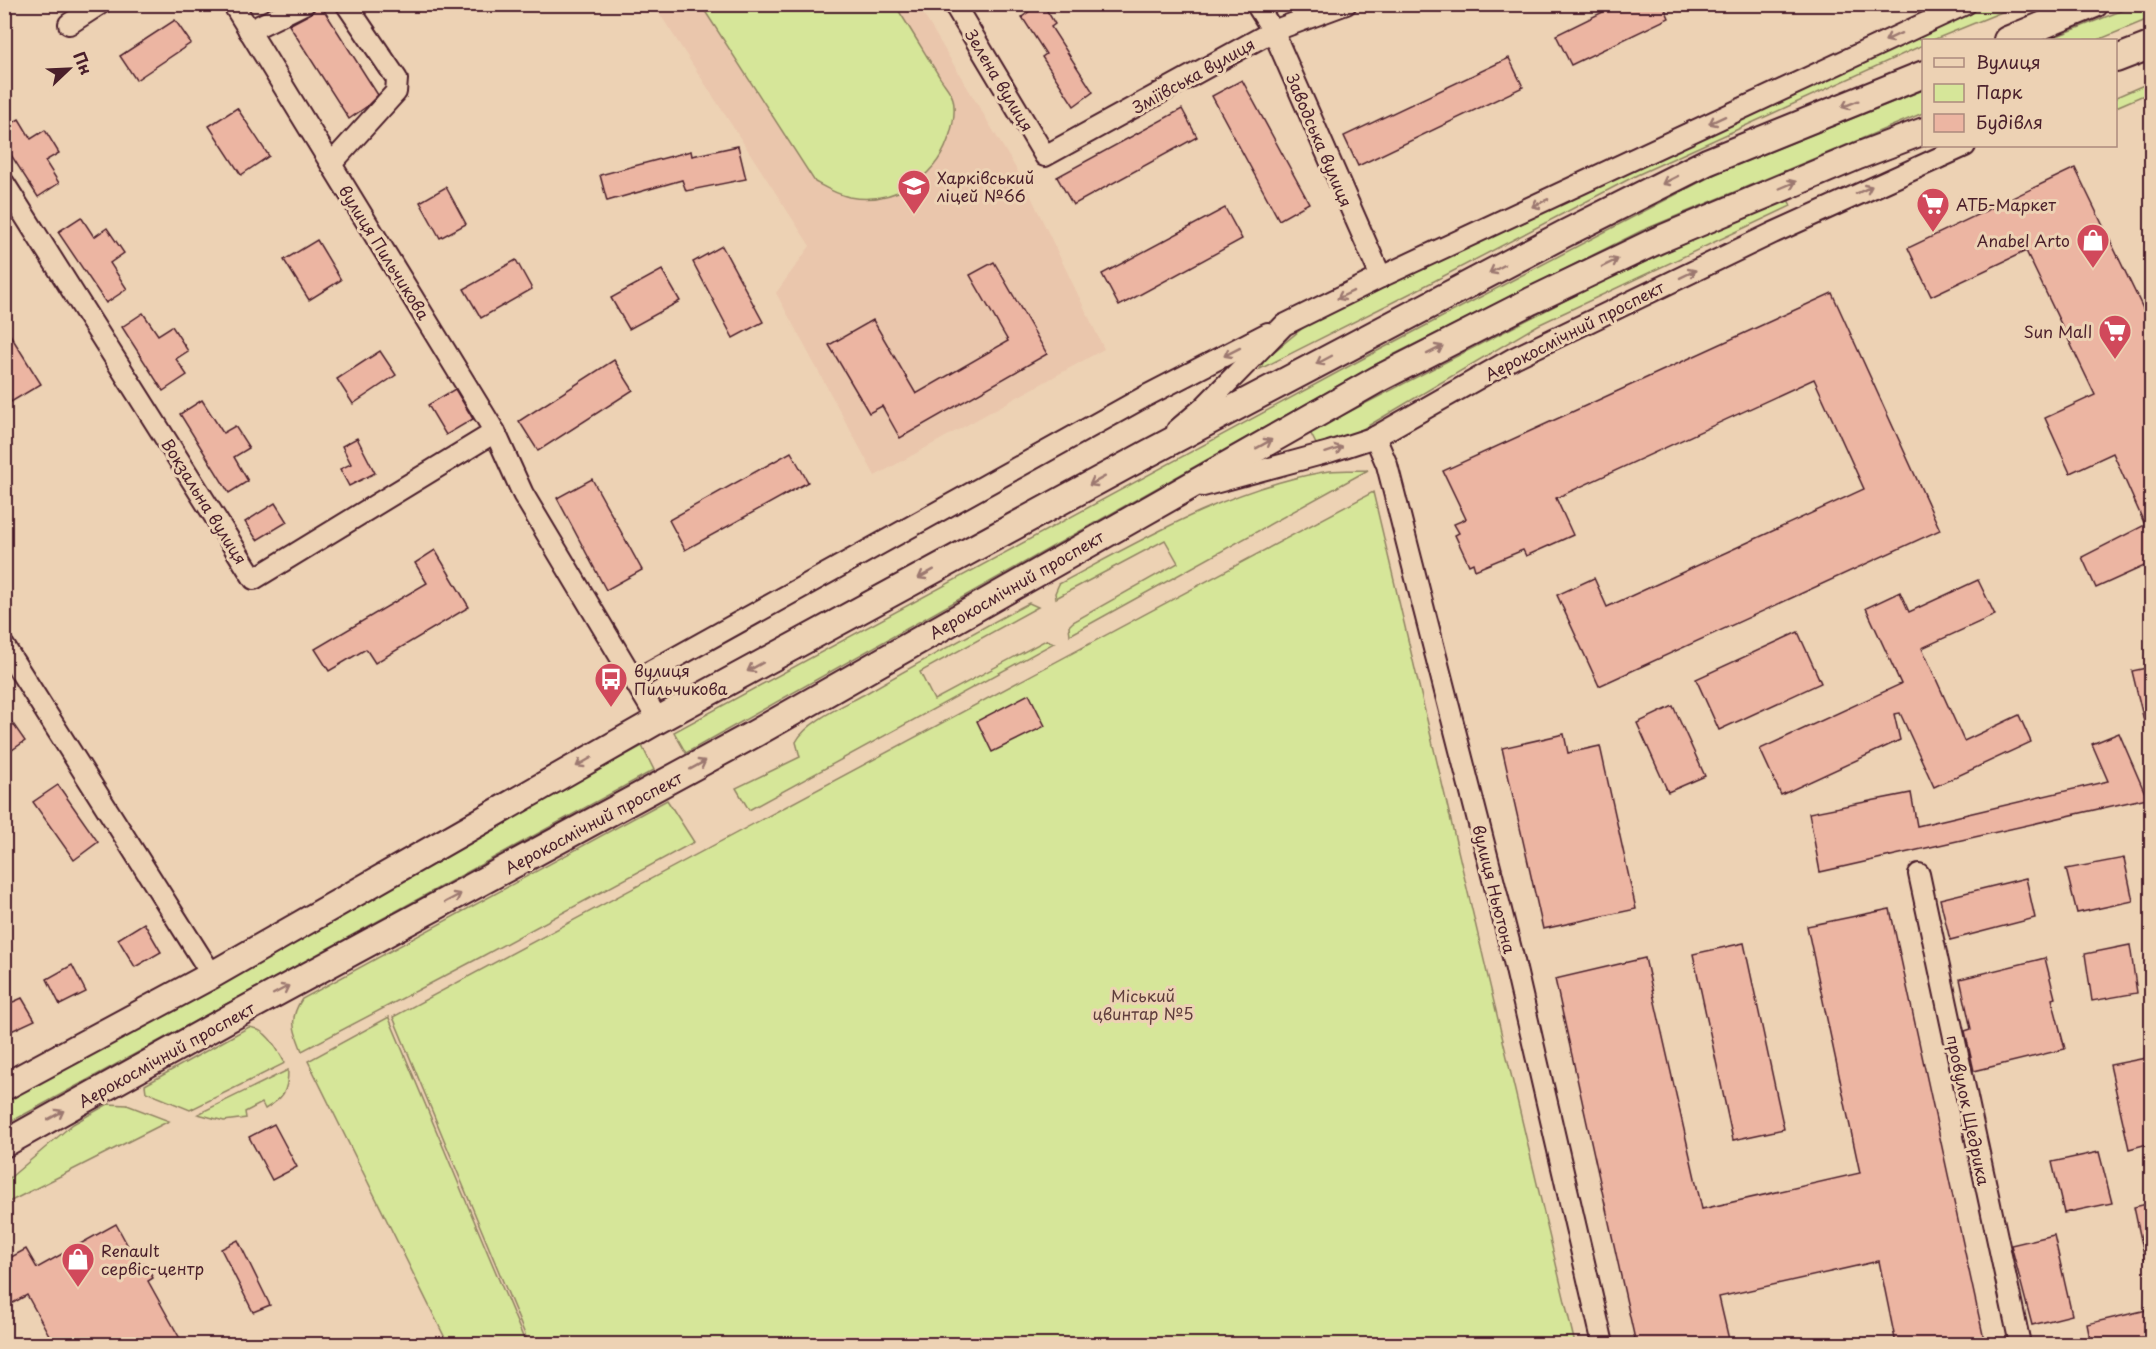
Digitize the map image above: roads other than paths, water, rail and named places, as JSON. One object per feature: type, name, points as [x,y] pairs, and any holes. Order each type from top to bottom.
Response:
[{"type":"main road","points":[[2009,39],[2095,4]]},
{"type":"main road","points":[[2117,58],[2151,45]]},
{"type":"main road","points":[[4,1087],[212,975],[658,720],[1149,453],[1564,234],[1707,162],[1922,74]]},
{"type":"main road","name":"Аерокосмічний проспект","points":[[4,1144],[239,1013],[747,738],[1380,378],[1531,301],[1656,241],[1922,131]]},
{"type":"street","points":[[69,24],[100,4]]},
{"type":"street","name":"вулиця Пильчикова","points":[[233,4],[495,432],[523,494],[658,720]]},
{"type":"street","points":[[249,31],[304,4]]},
{"type":"street","points":[[331,164],[396,92],[397,79],[346,4]]},
{"type":"street","name":"Зелена вулиця","points":[[954,4],[1046,156]]},
{"type":"street","name":"Заводська вулиця","points":[[1256,4],[1273,32],[1381,277]]},
{"type":"street","name":"Зміївська вулиця","points":[[1046,156],[1273,32],[1346,4]]},
{"type":"street","points":[[635,680],[1146,396],[1284,325],[1381,277],[1966,4]]},
{"type":"street","points":[[2117,72],[2151,52]]},
{"type":"street","name":"Аерокосмічний проспект","points":[[1176,493],[1329,452],[1375,437],[1514,358],[1773,233],[1963,147]]},
{"type":"street","name":"Вокзальна вулиця","points":[[4,183],[254,579],[495,432]]},
{"type":"street","points":[[1149,453],[1204,407],[1284,325]]},
{"type":"street","name":"вулиця Ньютона","points":[[1375,437],[1388,465],[1514,961],[1603,1344]]},
{"type":"street","points":[[4,646],[212,975]]},
{"type":"street","name":"провулок Щедрика","points":[[1919,874],[2020,1344]]},
{"type":"place","name":"Харківський ліцей №66","points":[[914,215]]},
{"type":"place","name":"АТБ-Маркет","points":[[1933,233]]},
{"type":"place","name":"Anabel Arto","points":[[2093,269]]},
{"type":"place","name":"Sun Mall","points":[[2115,360]]},
{"type":"place","name":"вулиця Пильчикова","points":[[611,708]]},
{"type":"place","name":"Renault сервіс-центр","points":[[78,1288]]},
{"type":"park label","name":"Міський цвинтар №5","points":[[1143,1004]]}]
